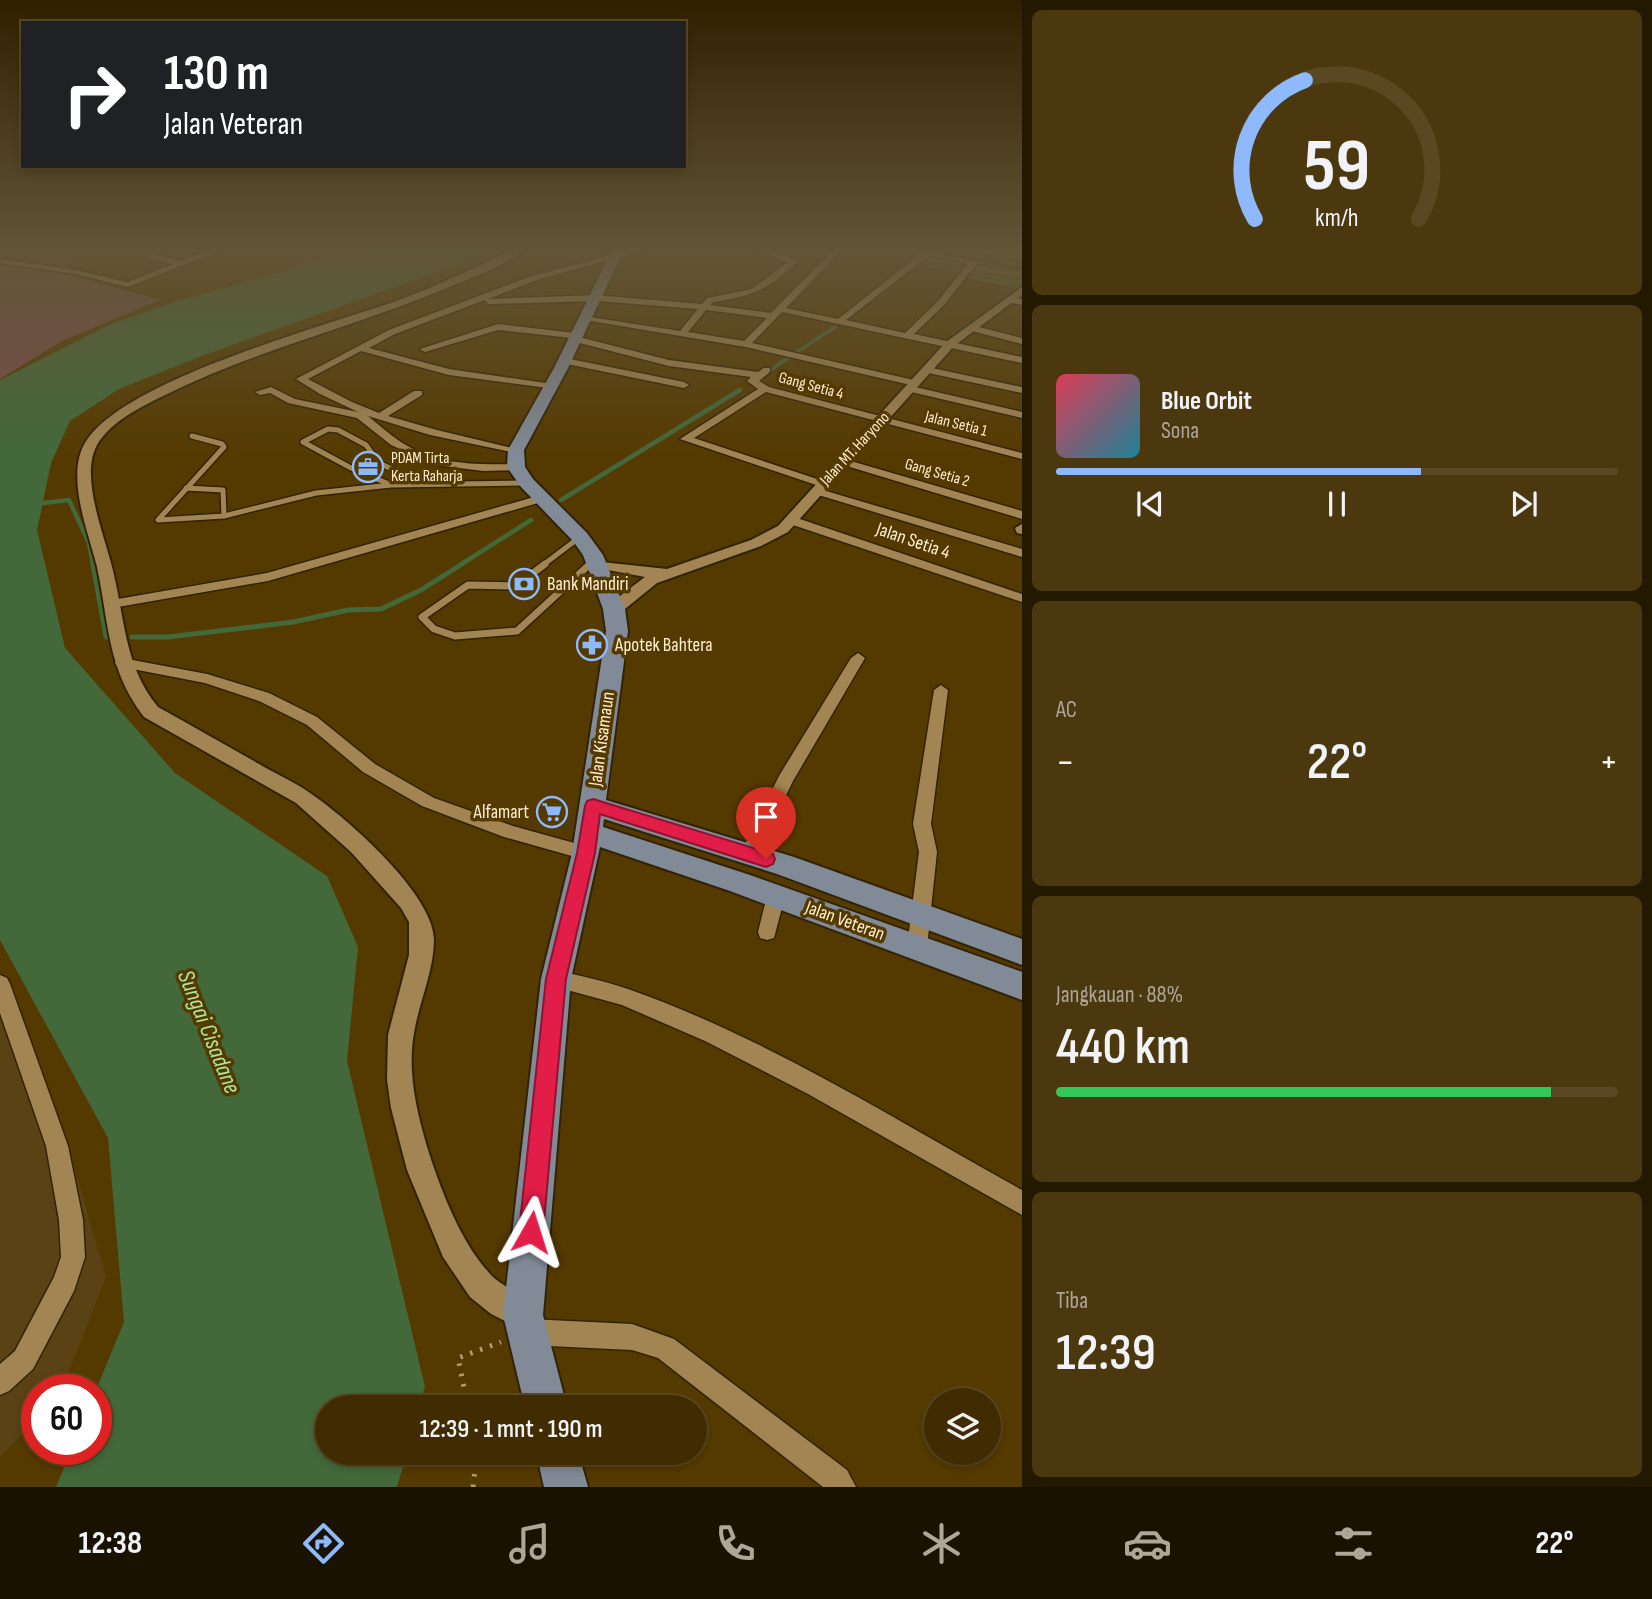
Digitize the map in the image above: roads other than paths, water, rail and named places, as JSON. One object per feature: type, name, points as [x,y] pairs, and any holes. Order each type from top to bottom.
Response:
[{"type":"main road","points":[[516,458],[583,319]]},
{"type":"main road","name":"Jalan Kisamaun","points":[[516,458],[527,483],[580,537],[596,561],[614,610],[617,631],[589,830],[556,979],[525,1323],[543,1395]]},
{"type":"main road","name":"Jalan Veteran","points":[[589,830],[749,854],[1022,952]]},
{"type":"main road","name":"Jalan Veteran","points":[[589,830],[1022,986]]},
{"type":"main road","points":[[560,1465],[565,1487]]},
{"type":"street","points":[[357,317],[192,378],[144,400],[99,429],[87,456],[88,506],[99,541],[122,663],[131,685],[151,712],[303,798],[359,846],[409,901],[420,922],[422,938],[421,955],[401,1035],[400,1080],[404,1108],[421,1170],[459,1255],[481,1286],[525,1323],[632,1337],[665,1348],[837,1480],[842,1487]]},
{"type":"street","points":[[432,317],[392,332],[301,379],[364,414],[401,446],[437,464],[474,469],[516,458]]},
{"type":"street","points":[[683,333],[696,317]]},
{"type":"street","points":[[746,344],[771,317]]},
{"type":"street","points":[[822,317],[1022,360]]},
{"type":"street","points":[[840,321],[845,317]]},
{"type":"street","points":[[907,336],[926,317]]},
{"type":"street","name":"Jalan MT. Haryono","points":[[614,610],[641,586],[668,573],[771,537],[791,520],[882,422],[950,344],[987,317]]},
{"type":"street","points":[[583,319],[746,344],[1022,415]]},
{"type":"street","points":[[425,349],[498,327],[575,337]]},
{"type":"street","points":[[971,328],[1022,341]]},
{"type":"street","name":"Gang Setia 4","points":[[575,337],[669,363],[762,372],[752,381],[765,390],[882,422]]},
{"type":"street","points":[[359,348],[449,372],[552,387]]},
{"type":"street","points":[[565,361],[684,385]]},
{"type":"street","points":[[927,370],[1022,390]]},
{"type":"street","points":[[260,391],[271,390],[292,401],[381,416],[516,458]]},
{"type":"street","points":[[765,390],[685,439],[819,487],[1022,553]]},
{"type":"street","points":[[381,416],[418,393]]},
{"type":"street","name":"Jalan Setia 1","points":[[882,422],[1022,456]]},
{"type":"street","name":"Gang Setia 2","points":[[844,462],[1022,515]]},
{"type":"street","points":[[112,604],[268,578],[541,499]]},
{"type":"street","name":"Jalan Setia 4","points":[[791,520],[1022,598]]},
{"type":"street","name":"Jalan MT. Haryono","points":[[596,561],[637,572],[668,573]]},
{"type":"street","points":[[749,854],[785,780],[858,657]]},
{"type":"street","points":[[122,663],[207,679],[264,697],[312,721],[369,768],[428,802],[510,832],[589,830]]},
{"type":"street","points":[[917,947],[928,852],[922,824],[930,785],[932,739],[941,690]]},
{"type":"street","points":[[767,932],[776,896]]},
{"type":"street","points":[[556,979],[625,997],[712,1034],[816,1087],[1022,1203]]},
{"type":"street","points":[[0,984],[57,1146],[71,1220],[73,1257],[65,1282],[24,1360],[0,1382]]},
{"type":"lane","points":[[391,485],[351,468],[303,442],[328,429],[338,430],[366,445],[379,463],[424,484]]},
{"type":"lane","points":[[192,436],[220,443],[224,447],[158,520],[225,516],[316,493],[391,485],[527,483]]},
{"type":"lane","points":[[186,488],[223,490],[225,516]]},
{"type":"lane","points":[[580,537],[516,586],[468,584],[422,617],[434,629],[455,636],[517,631],[596,561]]},
{"type":"water","name":"Sungai Cisadane","points":[[129,317],[310,317],[119,389],[70,421],[51,463],[37,530],[65,648],[175,773],[327,876],[358,947],[347,1061],[425,1387],[423,1395],[315,1395],[315,1465],[403,1465],[397,1487],[56,1487],[65,1465],[112,1465],[112,1374],[103,1374],[124,1322],[108,1138],[0,940],[0,380]]},
{"type":"waterway","points":[[797,352],[835,327]]},
{"type":"waterway","points":[[765,374],[789,357]]},
{"type":"waterway","points":[[561,500],[740,390]]},
{"type":"waterway","points":[[36,504],[69,500],[89,543],[93,565]]},
{"type":"waterway","points":[[460,565],[531,520]]},
{"type":"waterway","points":[[93,564],[106,637],[110,637]]},
{"type":"waterway","points":[[132,637],[168,637],[293,622],[348,610],[381,609],[421,590],[462,564]]},
{"type":"place","name":"PDAM Tirta Kerta Raharja","points":[[368,467]]},
{"type":"place","name":"Bank Mandiri","points":[[524,584]]},
{"type":"place","name":"Apotek Bahtera","points":[[592,645]]},
{"type":"place","name":"Alfamart","points":[[552,812]]}]
